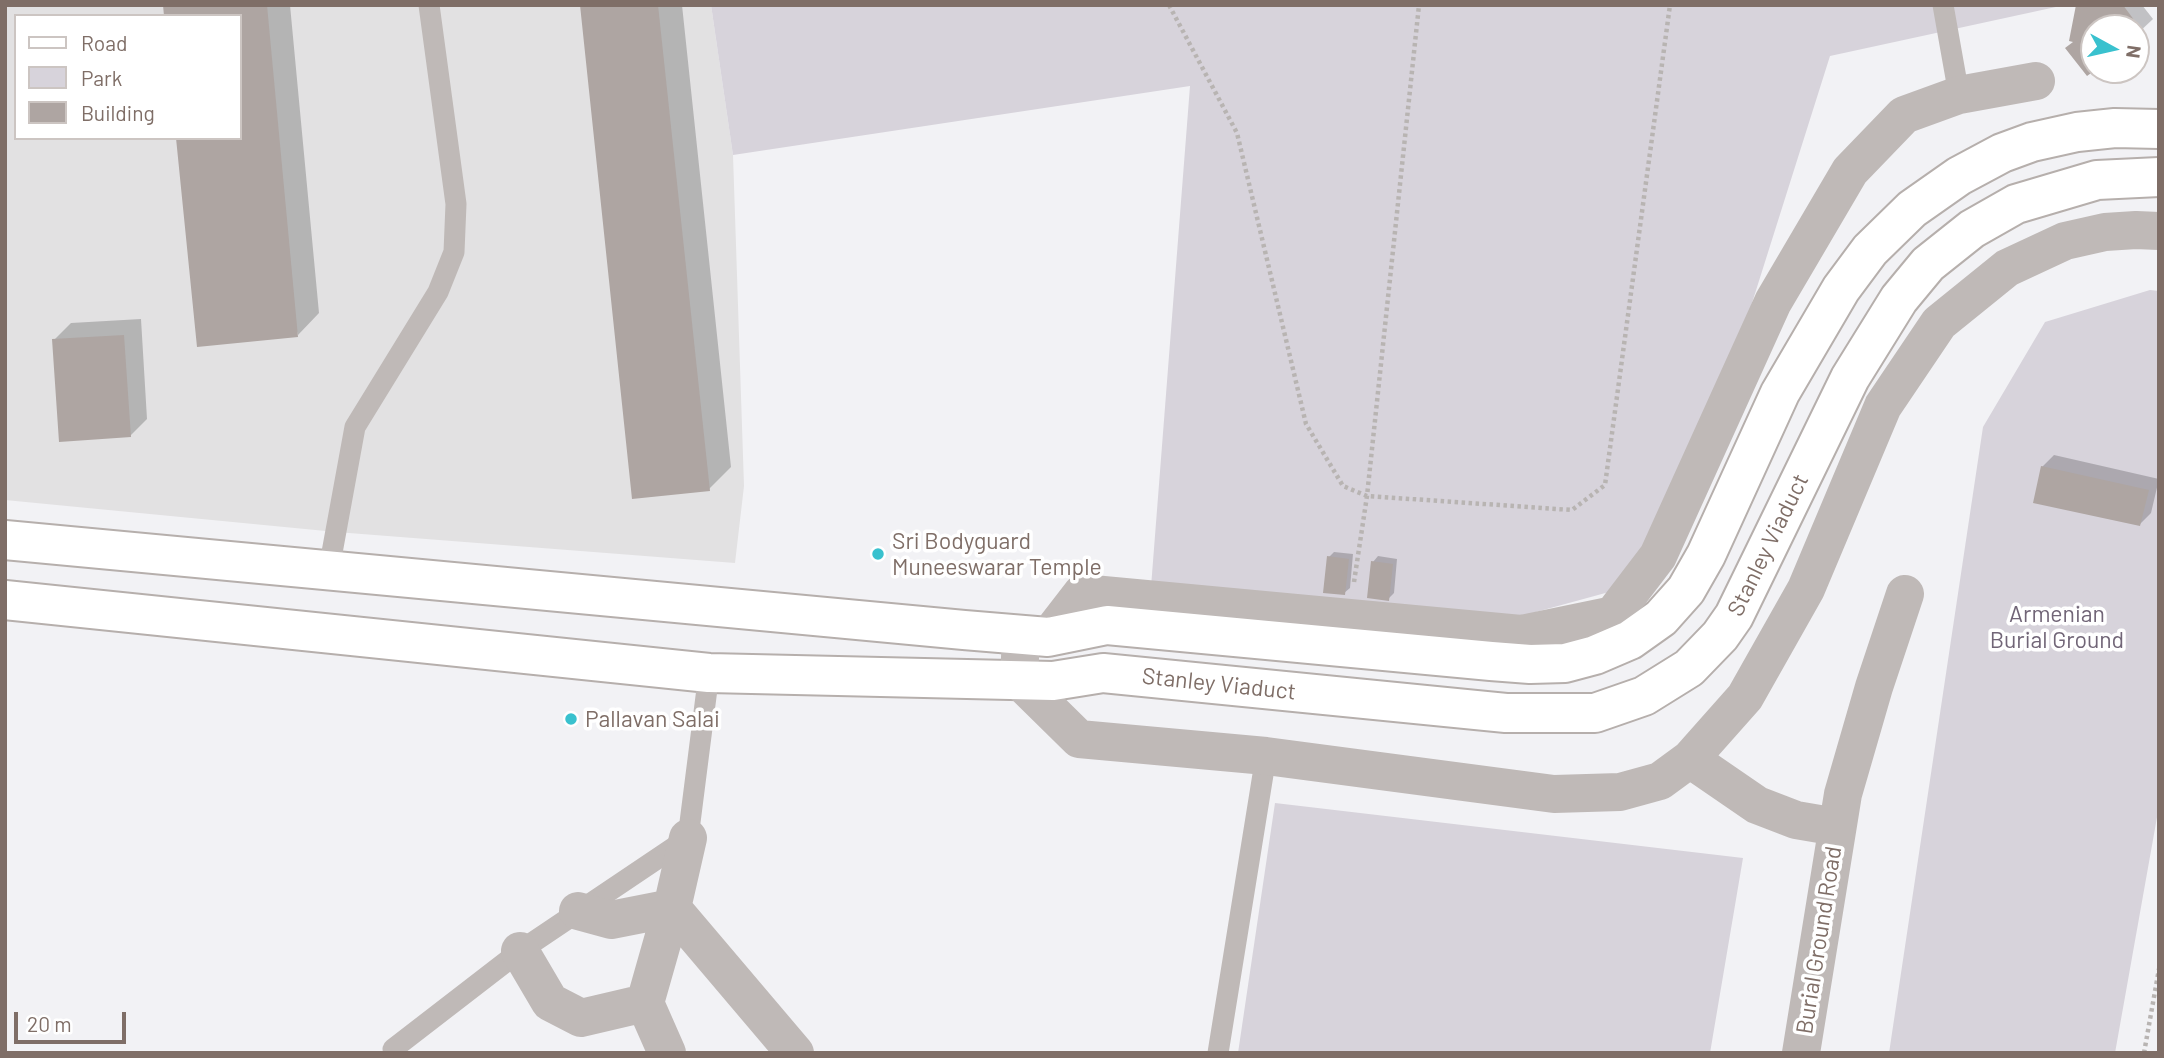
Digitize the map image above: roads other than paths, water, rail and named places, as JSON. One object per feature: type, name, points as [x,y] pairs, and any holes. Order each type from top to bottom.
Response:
[{"type":"main road","name":"Stanley Viaduct","points":[[1035,636],[1107,625],[1530,664],[1565,663],[1595,655],[1630,640],[1661,618],[1686,590],[1706,555],[1780,393],[1828,311],[1870,250],[1912,209],[1959,176],[2002,153],[2032,142],[2077,132],[2115,128],[2159,129]]},
{"type":"main road","name":"Stanley Viaduct","points":[[1019,680],[1053,681],[1103,673],[1506,713],[1595,713],[1644,695],[1689,668],[1720,636],[1734,616],[1850,378],[1899,299],[1928,264],[1972,229],[2016,204],[2096,180],[2159,177]]},
{"type":"main road","points":[[5,540],[1035,636]]},
{"type":"main road","points":[[5,600],[709,673],[1019,680]]},
{"type":"street","points":[[2036,81],[1959,96],[1904,115],[1850,171],[1773,302],[1658,556],[1613,615],[1521,634],[1082,593],[1035,636],[1019,680],[1079,739],[1266,756],[1554,794],[1620,792],[1660,781],[1690,759],[1745,697],[1806,589],[1883,406],[1939,323],[2007,268],[2065,241],[2105,232],[2159,231]]},
{"type":"street","name":"Burial Ground Road","points":[[1801,1053],[1837,827],[1853,755],[1906,594]]},
{"type":"street","points":[[1690,759],[1757,805],[1796,820],[1837,827]]},
{"type":"street","points":[[667,1053],[645,1003],[672,908],[688,838]]},
{"type":"street","points":[[578,911],[611,920],[672,908]]},
{"type":"street","points":[[672,908],[795,1053]]},
{"type":"street","points":[[520,951],[550,1002],[581,1018],[645,1003]]},
{"type":"lane","points":[[329,569],[355,428],[438,292],[454,252],[456,204],[429,5]]},
{"type":"lane","points":[[1943,5],[1959,96]]},
{"type":"lane","points":[[395,1053],[393,1049],[520,951],[688,838],[709,673]]},
{"type":"lane","points":[[1218,1053],[1266,756]]},
{"type":"place","name":"Sri Bodyguard Muneeswarar Temple","points":[[878,554]]},
{"type":"place","name":"Pallavan Salai","points":[[571,719]]},
{"type":"park label","name":"Armenian Burial Ground","points":[[2057,627]]}]
